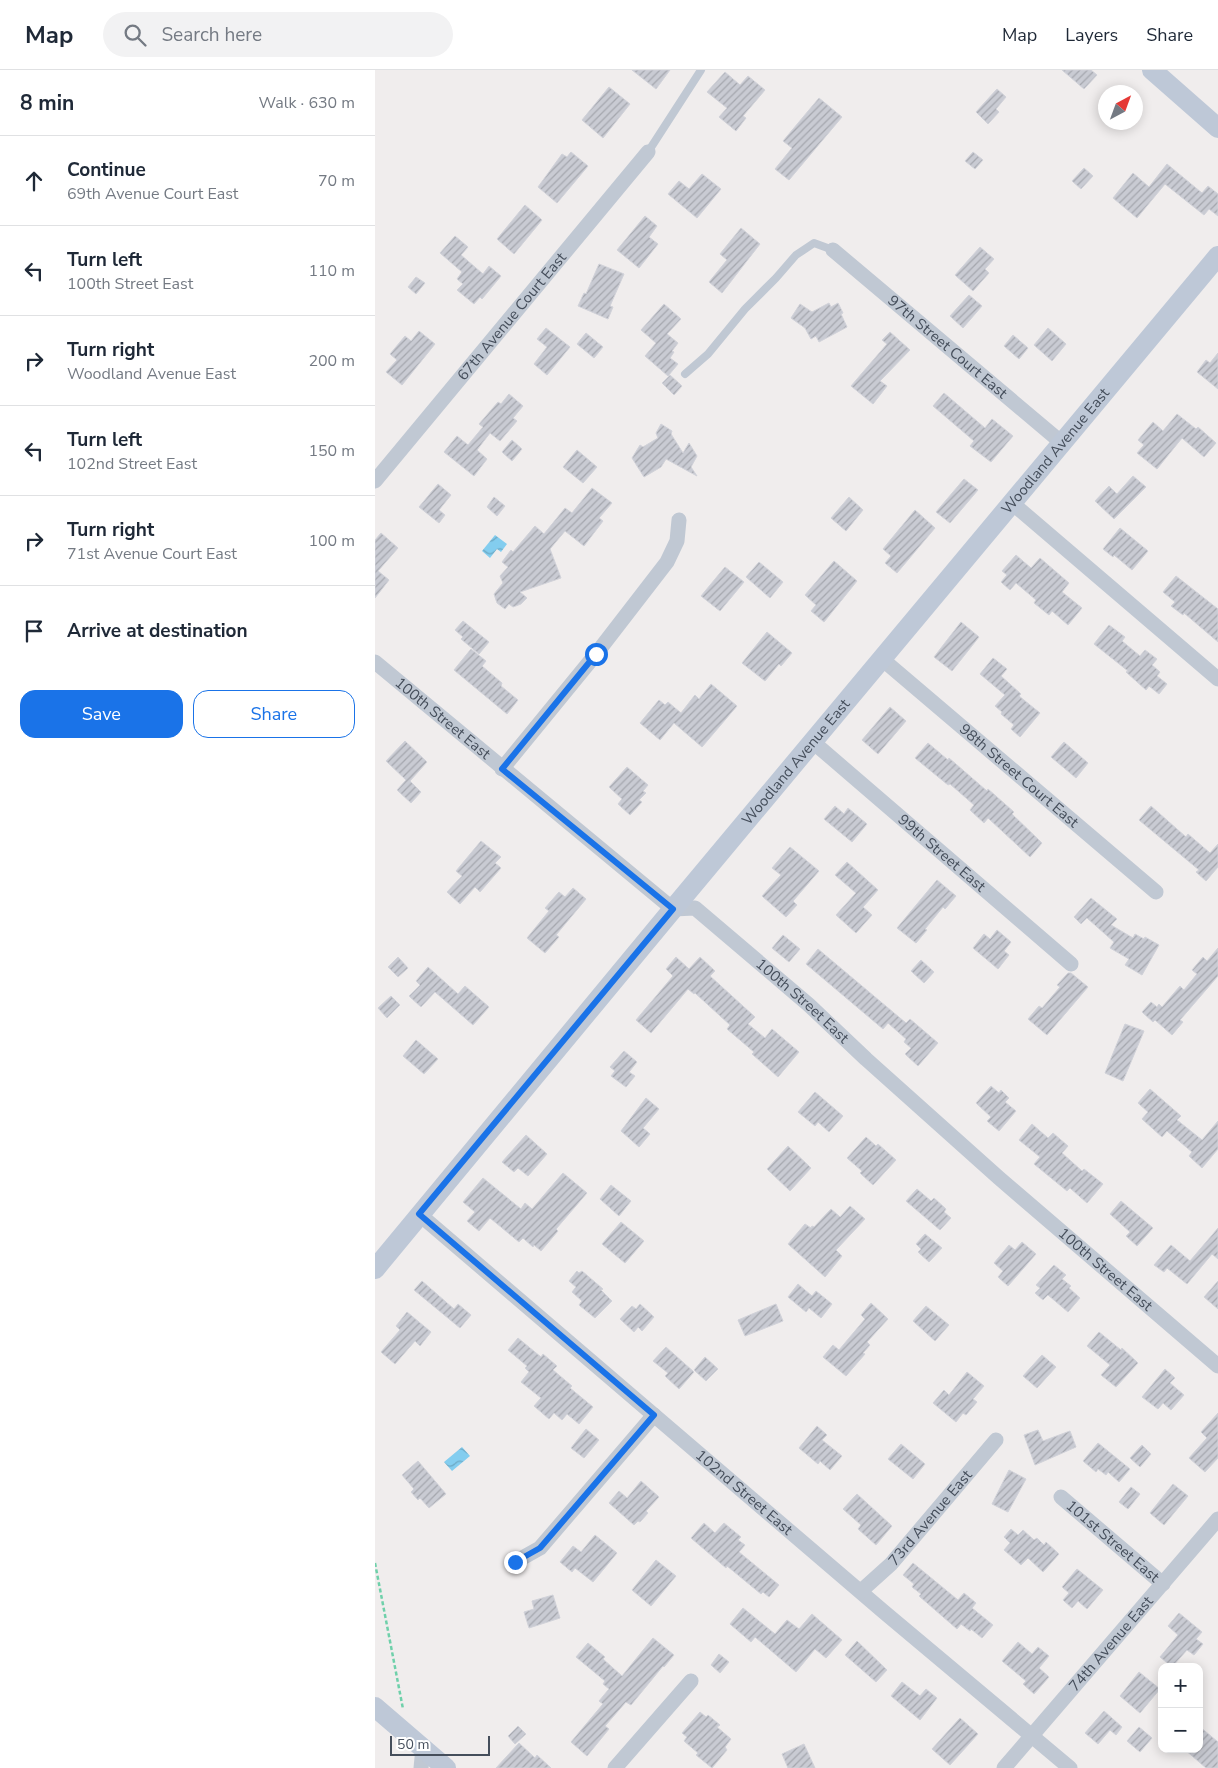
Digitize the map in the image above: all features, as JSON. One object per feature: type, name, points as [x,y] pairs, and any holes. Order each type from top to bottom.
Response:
[{"type":"street","points":[[1152,70],[1218,128]]},
{"type":"street","name":"67th Avenue Court East","points":[[375,481],[648,152]]},
{"type":"street","name":"97th Street Court East","points":[[833,250],[1062,442]]},
{"type":"street","name":"Woodland Avenue East","points":[[375,1269],[1218,256]]},
{"type":"street","points":[[1012,503],[1218,679]]},
{"type":"street","points":[[502,769],[596,654],[667,562],[677,540],[679,520]]},
{"type":"street","name":"98th Street Court East","points":[[882,659],[1156,892]]},
{"type":"street","name":"100th Street East","points":[[375,662],[673,909],[695,908],[809,1005],[954,1139],[1218,1366]]},
{"type":"street","name":"99th Street East","points":[[813,742],[1071,964]]},
{"type":"street","name":"102nd Street East","points":[[419,1214],[1070,1768]]},
{"type":"street","points":[[515,1562],[540,1548],[654,1415]]},
{"type":"street","name":"73rd Avenue East","points":[[861,1591],[891,1564],[995,1440]]},
{"type":"street","name":"101st Street East","points":[[1061,1497],[1163,1584]]},
{"type":"street","name":"74th Avenue East","points":[[1004,1768],[1218,1519]]},
{"type":"street","points":[[615,1768],[691,1681]]},
{"type":"street","points":[[375,1707],[446,1768]]},
{"type":"street","points":[[415,1742],[421,1768]]},
{"type":"lane","points":[[648,152],[701,70]]},
{"type":"lane","points":[[685,374],[708,354],[745,309],[776,278],[795,255],[814,243],[833,250]]},
{"type":"path","points":[[375,1563],[415,1742]]},
{"type":"water","points":[[495,535],[507,544],[501,552],[497,549],[490,558],[482,551]]},
{"type":"water","points":[[462,1447],[470,1456],[452,1471],[444,1462]]},
{"type":"building","points":[[632,70],[670,70],[656,89]]},
{"type":"building","points":[[1062,70],[1091,70],[1097,75],[1084,89]]},
{"type":"building","points":[[725,72],[740,85],[748,76],[765,90],[743,116],[746,118],[736,131],[719,117],[727,108],[707,92]]},
{"type":"building","points":[[609,87],[630,104],[603,138],[582,120]]},
{"type":"building","points":[[997,89],[1006,97],[996,109],[999,112],[988,124],[976,112]]},
{"type":"building","points":[[819,98],[842,117],[789,180],[775,169],[792,148],[783,141]]},
{"type":"building","points":[[571,152],[588,166],[557,203],[538,187],[562,154],[567,157]]},
{"type":"building","points":[[973,152],[983,160],[975,169],[965,161]]},
{"type":"building","points":[[1167,164],[1202,193],[1208,186],[1218,194],[1218,216],[1209,209],[1204,215],[1165,184],[1137,218],[1113,198],[1133,173],[1149,187]]},
{"type":"building","points":[[1084,168],[1093,176],[1081,189],[1072,181]]},
{"type":"building","points":[[702,174],[721,189],[697,218],[668,194],[679,181],[689,189]]},
{"type":"building","points":[[525,205],[542,220],[514,254],[497,239]]},
{"type":"building","points":[[645,216],[657,226],[649,237],[658,244],[639,268],[617,250]]},
{"type":"building","points":[[741,228],[760,244],[722,293],[709,282],[727,260],[720,254]]},
{"type":"building","points":[[455,236],[468,247],[461,255],[483,274],[489,266],[501,276],[482,299],[480,297],[474,304],[457,290],[463,284],[457,279],[462,272],[440,253]]},
{"type":"building","points":[[980,247],[994,259],[985,269],[989,273],[973,291],[955,275]]},
{"type":"building","points":[[599,264],[624,274],[610,306],[613,307],[608,319],[578,306],[584,293],[586,294]]},
{"type":"building","points":[[416,277],[425,283],[416,294],[408,287]]},
{"type":"building","points":[[969,295],[982,306],[963,328],[950,316]]},
{"type":"building","points":[[829,303],[831,307],[838,303],[847,327],[819,342],[816,336],[811,339],[805,328],[791,318],[800,304],[812,312]]},
{"type":"building","points":[[664,304],[681,319],[667,334],[678,343],[672,351],[674,352],[670,358],[678,364],[668,376],[645,356],[656,343],[641,330]]},
{"type":"building","points":[[546,328],[570,347],[547,375],[534,364],[547,347],[537,339]]},
{"type":"building","points":[[1048,328],[1066,344],[1052,361],[1034,345]]},
{"type":"building","points":[[419,331],[435,344],[402,385],[386,372],[397,360],[390,354],[405,336],[411,341]]},
{"type":"building","points":[[890,332],[910,350],[880,381],[887,386],[873,404],[851,386],[887,344],[882,340]]},
{"type":"building","points":[[586,333],[603,347],[594,358],[577,344]]},
{"type":"building","points":[[1013,335],[1028,348],[1019,359],[1004,346]]},
{"type":"building","points":[[1218,353],[1218,389],[1197,372],[1206,360],[1210,363]]},
{"type":"building","points":[[670,375],[682,386],[674,395],[662,383]]},
{"type":"building","points":[[944,393],[985,428],[992,419],[1013,436],[991,462],[970,446],[974,441],[933,406]]},
{"type":"building","points":[[509,394],[523,406],[513,418],[517,421],[500,441],[490,433],[477,450],[487,459],[474,476],[444,452],[457,436],[468,445],[483,427],[479,424],[498,402],[501,404]]},
{"type":"building","points":[[1177,414],[1196,429],[1198,427],[1216,443],[1204,457],[1182,438],[1157,469],[1137,453],[1144,445],[1138,440],[1153,422],[1163,431]]},
{"type":"building","points":[[661,424],[672,431],[671,434],[683,453],[689,443],[697,456],[691,467],[697,476],[666,459],[661,467],[644,477],[632,458],[640,445],[643,447],[658,438],[656,433]]},
{"type":"building","points":[[512,440],[522,449],[512,461],[502,452]]},
{"type":"building","points":[[577,450],[597,467],[583,483],[563,467]]},
{"type":"building","points":[[1133,476],[1146,487],[1114,519],[1095,501],[1109,486],[1117,494]]},
{"type":"building","points":[[964,479],[978,490],[950,523],[936,512]]},
{"type":"building","points":[[438,484],[451,495],[439,510],[445,515],[439,523],[419,507]]},
{"type":"building","points":[[592,488],[612,503],[599,518],[603,521],[584,546],[565,531],[550,549],[561,578],[520,592],[527,598],[521,604],[513,607],[509,604],[505,609],[497,603],[494,594],[503,583],[500,576],[508,567],[502,562],[511,550],[513,552],[535,526],[544,534],[565,508],[572,513]]},
{"type":"building","points":[[494,497],[505,506],[497,516],[487,507]]},
{"type":"building","points":[[849,497],[863,510],[846,531],[831,518]]},
{"type":"building","points":[[915,510],[935,528],[897,573],[885,563],[891,556],[883,549]]},
{"type":"building","points":[[1120,528],[1148,551],[1132,570],[1114,555],[1113,557],[1103,549]]},
{"type":"building","points":[[381,533],[398,548],[378,571],[389,580],[375,598],[375,540]]},
{"type":"building","points":[[1016,555],[1031,568],[1040,558],[1069,583],[1062,592],[1082,608],[1068,625],[1052,611],[1049,615],[1034,603],[1036,600],[1016,583],[1010,590],[1001,582],[1007,575],[1002,571]]},
{"type":"building","points":[[834,561],[857,581],[824,622],[811,611],[816,605],[805,595]]},
{"type":"building","points":[[759,562],[783,582],[770,598],[746,577]]},
{"type":"building","points":[[725,567],[744,582],[720,611],[701,596]]},
{"type":"building","points":[[1176,576],[1218,609],[1218,642],[1184,613],[1183,615],[1171,606],[1175,602],[1163,592]]},
{"type":"building","points":[[463,621],[489,642],[479,654],[461,639],[463,637],[455,630]]},
{"type":"building","points":[[961,622],[979,637],[952,671],[934,657]]},
{"type":"building","points":[[1109,625],[1125,637],[1122,641],[1140,656],[1145,650],[1157,659],[1152,665],[1160,672],[1157,676],[1167,684],[1159,694],[1149,686],[1146,690],[1126,672],[1128,671],[1094,644]]},
{"type":"building","points":[[767,632],[792,653],[781,666],[779,664],[765,681],[742,663]]},
{"type":"building","points":[[471,649],[486,661],[482,666],[518,700],[507,714],[454,670]]},
{"type":"building","points":[[993,658],[1007,669],[1001,676],[1021,694],[1019,696],[1040,713],[1020,737],[1011,729],[1014,725],[995,706],[1005,695],[980,674]]},
{"type":"building","points":[[711,684],[737,706],[702,747],[674,723],[660,740],[640,723],[659,700],[665,705],[668,702],[681,713],[695,695],[699,699]]},
{"type":"building","points":[[890,707],[906,721],[878,754],[862,740]]},
{"type":"building","points":[[405,741],[427,762],[410,781],[421,792],[411,803],[397,790],[406,780],[386,761]]},
{"type":"building","points":[[1064,742],[1088,763],[1076,778],[1051,757]]},
{"type":"building","points":[[928,743],[948,760],[949,758],[987,791],[988,789],[1014,812],[1012,814],[1042,843],[1030,857],[988,818],[984,823],[970,810],[974,805],[915,758]]},
{"type":"building","points":[[627,767],[648,785],[643,791],[646,793],[639,800],[642,802],[630,815],[618,804],[622,799],[609,787]]},
{"type":"building","points":[[835,806],[844,814],[848,808],[867,824],[852,842],[824,819]]},
{"type":"building","points":[[1151,806],[1186,837],[1188,834],[1210,853],[1218,844],[1218,867],[1206,881],[1196,872],[1199,870],[1139,820]]},
{"type":"building","points":[[481,841],[501,857],[495,863],[501,868],[480,892],[475,887],[460,904],[447,892],[462,876],[456,871]]},
{"type":"building","points":[[790,847],[819,871],[793,901],[797,905],[786,917],[762,896],[781,875],[772,868]]},
{"type":"building","points":[[847,862],[878,890],[863,907],[872,915],[856,933],[836,915],[856,893],[835,875]]},
{"type":"building","points":[[937,880],[956,896],[945,909],[943,907],[916,943],[897,928]]},
{"type":"building","points":[[573,888],[586,899],[556,935],[559,937],[545,953],[527,938],[549,911],[545,908],[559,892],[565,897]]},
{"type":"building","points":[[1091,898],[1117,919],[1111,925],[1133,938],[1135,934],[1159,945],[1142,975],[1125,965],[1129,959],[1110,948],[1114,942],[1087,918],[1081,924],[1074,917]]},
{"type":"building","points":[[997,930],[1011,942],[1004,951],[1009,955],[998,969],[973,948],[984,934],[990,939]]},
{"type":"building","points":[[783,935],[800,949],[789,962],[772,948]]},
{"type":"building","points":[[1218,948],[1218,976],[1180,1020],[1183,1022],[1172,1035],[1155,1020],[1153,1022],[1142,1012],[1151,1002],[1157,1007],[1159,1004],[1162,1007],[1180,986],[1184,990],[1197,974],[1192,970],[1203,957],[1207,961]]},
{"type":"building","points":[[818,949],[906,1023],[910,1019],[938,1043],[918,1066],[905,1054],[911,1048],[904,1042],[906,1039],[888,1023],[883,1029],[806,964]]},
{"type":"building","points":[[398,957],[408,968],[398,977],[388,967]]},
{"type":"building","points":[[676,957],[689,969],[700,957],[715,971],[710,976],[755,1017],[748,1024],[765,1038],[772,1029],[799,1052],[778,1077],[752,1054],[754,1052],[727,1029],[730,1025],[695,993],[688,989],[651,1033],[636,1020],[673,976],[666,969]]},
{"type":"building","points":[[921,960],[934,972],[924,983],[911,971]]},
{"type":"building","points":[[428,967],[458,994],[465,986],[489,1007],[473,1025],[435,992],[421,1007],[409,996],[420,985],[416,981]]},
{"type":"building","points":[[1068,973],[1071,973],[1088,987],[1047,1035],[1028,1019],[1039,1006],[1042,1008],[1060,987],[1057,985]]},
{"type":"building","points":[[391,996],[400,1005],[387,1018],[378,1008]]},
{"type":"building","points":[[1125,1024],[1144,1031],[1123,1081],[1105,1073]]},
{"type":"building","points":[[416,1040],[438,1059],[424,1074],[403,1056]]},
{"type":"building","points":[[624,1051],[637,1062],[629,1072],[635,1076],[626,1087],[611,1076],[615,1071],[610,1067]]},
{"type":"building","points":[[991,1086],[999,1093],[1001,1090],[1009,1098],[1005,1102],[1016,1111],[999,1131],[987,1121],[991,1117],[976,1103]]},
{"type":"building","points":[[1150,1089],[1181,1116],[1177,1120],[1202,1140],[1218,1121],[1218,1149],[1202,1168],[1189,1156],[1192,1152],[1167,1131],[1162,1137],[1142,1119],[1148,1112],[1138,1103]]},
{"type":"building","points":[[815,1092],[843,1116],[829,1132],[818,1122],[815,1126],[798,1112]]},
{"type":"building","points":[[646,1098],[659,1109],[643,1128],[650,1134],[639,1147],[621,1131]]},
{"type":"building","points":[[1032,1124],[1048,1138],[1053,1133],[1068,1146],[1062,1153],[1082,1171],[1084,1169],[1103,1184],[1087,1203],[1070,1188],[1067,1191],[1034,1164],[1040,1157],[1019,1140]]},
{"type":"building","points":[[526,1135],[547,1154],[528,1176],[518,1168],[514,1172],[502,1162]]},
{"type":"building","points":[[866,1137],[876,1146],[878,1144],[896,1160],[873,1185],[860,1173],[862,1171],[847,1158]]},
{"type":"building","points":[[788,1146],[811,1168],[790,1191],[767,1169]]},
{"type":"building","points":[[563,1173],[587,1193],[556,1229],[558,1231],[541,1251],[523,1238],[519,1242],[490,1218],[479,1231],[467,1221],[475,1212],[463,1202],[483,1178],[521,1209],[525,1203],[532,1209]]},
{"type":"building","points":[[611,1185],[631,1201],[619,1216],[600,1199]]},
{"type":"building","points":[[917,1189],[931,1201],[934,1198],[946,1209],[944,1212],[951,1218],[940,1230],[906,1201]]},
{"type":"building","points":[[1121,1201],[1153,1228],[1137,1246],[1126,1236],[1130,1232],[1110,1214]]},
{"type":"building","points":[[850,1206],[865,1219],[836,1250],[842,1256],[825,1277],[788,1244],[805,1224],[811,1228],[812,1226],[814,1227],[831,1209],[840,1217]]},
{"type":"building","points":[[621,1222],[644,1241],[625,1263],[602,1244]]},
{"type":"building","points":[[1218,1228],[1218,1259],[1212,1254],[1187,1284],[1167,1268],[1164,1272],[1154,1265],[1171,1245],[1190,1261]]},
{"type":"building","points":[[925,1234],[942,1248],[929,1262],[918,1252],[921,1249],[916,1244]]},
{"type":"building","points":[[1022,1242],[1036,1254],[1008,1286],[998,1277],[1003,1271],[994,1263],[1009,1245],[1015,1250]]},
{"type":"building","points":[[1054,1265],[1066,1275],[1062,1279],[1071,1286],[1069,1288],[1080,1298],[1068,1312],[1048,1295],[1043,1300],[1035,1293],[1040,1288],[1036,1285]]},
{"type":"building","points":[[577,1271],[579,1273],[582,1271],[603,1289],[601,1290],[612,1301],[595,1318],[579,1305],[582,1301],[572,1292],[576,1287],[569,1281]]},
{"type":"building","points":[[422,1281],[454,1309],[458,1304],[471,1315],[460,1328],[414,1290]]},
{"type":"building","points":[[1218,1281],[1218,1309],[1204,1297]]},
{"type":"building","points":[[798,1284],[812,1296],[816,1291],[832,1304],[821,1318],[809,1308],[806,1312],[788,1297]]},
{"type":"building","points":[[871,1303],[888,1319],[867,1342],[870,1345],[863,1353],[865,1354],[846,1376],[823,1357],[833,1345],[839,1350],[865,1319],[861,1315]]},
{"type":"building","points":[[640,1304],[654,1317],[642,1331],[638,1327],[634,1332],[620,1319],[632,1306],[636,1309]]},
{"type":"building","points":[[776,1304],[783,1321],[745,1336],[738,1320]]},
{"type":"building","points":[[926,1306],[949,1325],[935,1341],[913,1321]]},
{"type":"building","points":[[407,1312],[431,1332],[420,1346],[415,1341],[395,1364],[381,1352],[400,1330],[396,1326]]},
{"type":"building","points":[[1099,1332],[1121,1350],[1122,1348],[1138,1363],[1116,1387],[1101,1375],[1110,1365],[1087,1346]]},
{"type":"building","points":[[518,1338],[541,1357],[543,1354],[557,1366],[553,1370],[572,1386],[570,1388],[593,1407],[579,1424],[567,1414],[562,1420],[554,1413],[549,1419],[534,1406],[541,1398],[521,1382],[529,1372],[525,1368],[527,1366],[508,1350]]},
{"type":"building","points":[[666,1347],[694,1372],[679,1389],[665,1376],[668,1373],[653,1361]]},
{"type":"building","points":[[1042,1355],[1056,1367],[1037,1388],[1023,1376]]},
{"type":"building","points":[[705,1357],[718,1369],[706,1381],[694,1370]]},
{"type":"building","points":[[1165,1369],[1175,1378],[1170,1383],[1184,1395],[1171,1410],[1163,1403],[1158,1409],[1142,1397]]},
{"type":"building","points":[[967,1372],[984,1386],[973,1399],[977,1402],[966,1415],[963,1413],[956,1422],[933,1403],[944,1390],[949,1395]]},
{"type":"building","points":[[1218,1413],[1218,1458],[1205,1472],[1189,1458],[1207,1438],[1201,1432]]},
{"type":"building","points":[[817,1426],[827,1435],[822,1440],[842,1456],[830,1470],[820,1461],[818,1464],[799,1448]]},
{"type":"building","points":[[586,1429],[599,1440],[584,1458],[571,1448]]},
{"type":"building","points":[[1038,1430],[1043,1441],[1070,1431],[1076,1447],[1035,1465],[1024,1435]]},
{"type":"building","points":[[1098,1443],[1130,1469],[1119,1482],[1108,1472],[1106,1475],[1098,1469],[1096,1472],[1083,1461]]},
{"type":"building","points":[[901,1444],[925,1464],[913,1479],[888,1459]]},
{"type":"building","points":[[1142,1445],[1151,1454],[1140,1467],[1130,1458]]},
{"type":"building","points":[[418,1461],[446,1494],[429,1508],[411,1492],[414,1489],[402,1475]]},
{"type":"building","points":[[1009,1470],[1026,1479],[1008,1512],[992,1504]]},
{"type":"building","points":[[641,1481],[659,1497],[646,1511],[648,1513],[640,1522],[638,1521],[634,1525],[609,1503],[619,1491],[627,1498]]},
{"type":"building","points":[[1173,1484],[1188,1496],[1164,1525],[1150,1513]]},
{"type":"building","points":[[1131,1487],[1140,1494],[1128,1509],[1119,1502]]},
{"type":"building","points":[[857,1494],[892,1526],[876,1545],[858,1529],[861,1525],[843,1509]]},
{"type":"building","points":[[704,1523],[715,1533],[724,1523],[741,1537],[738,1540],[745,1545],[739,1552],[779,1585],[769,1597],[763,1592],[761,1594],[727,1566],[726,1568],[691,1538]]},
{"type":"building","points":[[1011,1529],[1018,1535],[1023,1530],[1034,1540],[1037,1538],[1044,1545],[1046,1542],[1059,1554],[1043,1572],[1028,1558],[1021,1565],[1004,1550],[1010,1543],[1004,1537]]},
{"type":"building","points":[[595,1535],[617,1553],[593,1582],[575,1568],[572,1572],[560,1562],[573,1546],[581,1552]]},
{"type":"building","points":[[656,1560],[676,1576],[651,1606],[632,1590]]},
{"type":"building","points":[[913,1563],[958,1600],[964,1593],[976,1603],[972,1608],[993,1625],[982,1638],[961,1624],[957,1629],[919,1596],[921,1594],[912,1587],[914,1584],[903,1575]]},
{"type":"building","points":[[1077,1569],[1103,1590],[1087,1609],[1078,1601],[1072,1608],[1063,1600],[1069,1593],[1062,1587]]},
{"type":"building","points":[[553,1595],[560,1618],[529,1628],[524,1612],[534,1609],[532,1601]]},
{"type":"building","points":[[743,1608],[775,1634],[787,1620],[799,1629],[812,1614],[842,1640],[826,1658],[815,1649],[796,1672],[755,1637],[751,1642],[730,1624]]},
{"type":"building","points":[[1179,1613],[1202,1632],[1196,1639],[1203,1644],[1194,1655],[1187,1650],[1176,1663],[1167,1663],[1160,1657],[1178,1635],[1168,1626]]},
{"type":"building","points":[[653,1638],[674,1655],[631,1705],[626,1702],[605,1726],[609,1729],[587,1756],[571,1742],[603,1704],[599,1701],[609,1689],[603,1684],[605,1681],[576,1657],[588,1643],[605,1657],[603,1659],[622,1676]]},
{"type":"building","points":[[857,1641],[887,1670],[876,1682],[845,1655]]},
{"type":"building","points":[[1018,1642],[1032,1654],[1038,1647],[1049,1656],[1039,1668],[1049,1677],[1034,1694],[1023,1684],[1026,1681],[1002,1661]]},
{"type":"building","points":[[719,1654],[729,1662],[720,1673],[711,1665]]},
{"type":"building","points":[[1139,1672],[1158,1687],[1158,1691],[1140,1713],[1120,1696]]},
{"type":"building","points":[[902,1682],[920,1696],[926,1689],[937,1698],[920,1720],[891,1696]]},
{"type":"building","points":[[1104,1711],[1122,1727],[1116,1735],[1110,1730],[1098,1744],[1085,1733]]},
{"type":"building","points":[[700,1712],[706,1717],[708,1715],[720,1725],[717,1727],[731,1739],[725,1747],[727,1750],[712,1768],[696,1755],[698,1753],[684,1741],[687,1737],[682,1733]]},
{"type":"building","points":[[960,1718],[978,1734],[950,1765],[932,1749]]},
{"type":"building","points":[[518,1726],[526,1734],[515,1744],[508,1736]]},
{"type":"building","points":[[1139,1727],[1152,1738],[1140,1752],[1127,1741]]},
{"type":"building","points":[[1203,1729],[1218,1742],[1218,1768],[1206,1768],[1189,1753],[1203,1753]]},
{"type":"building","points":[[519,1743],[535,1758],[537,1755],[551,1768],[496,1768]]},
{"type":"building","points":[[804,1744],[815,1768],[788,1768],[782,1754]]},
{"type":"route","points":[[515,1562],[540,1548],[654,1415],[419,1214],[673,909],[502,769],[596,654]]}]
